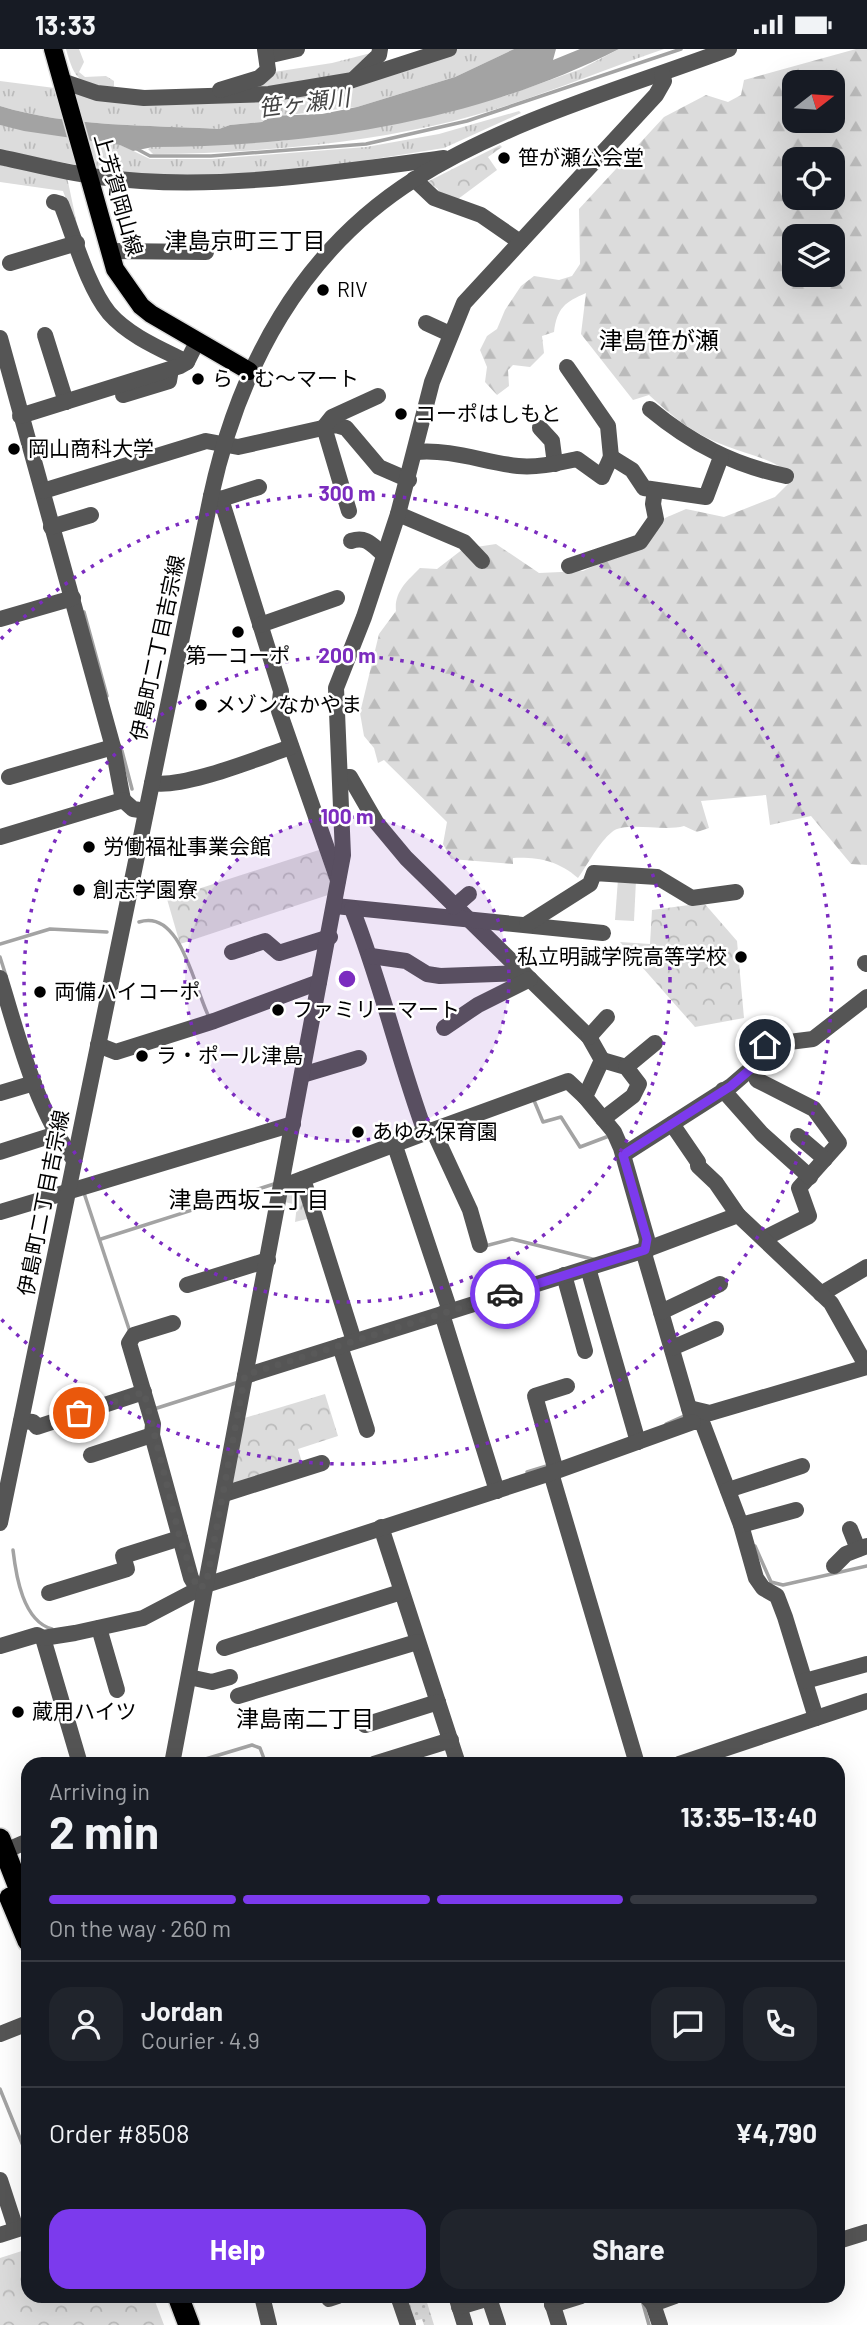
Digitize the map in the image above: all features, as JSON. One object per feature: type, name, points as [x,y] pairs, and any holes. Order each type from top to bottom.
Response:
[{"type":"highway","points":[[0,1822],[13,1843],[21,1868]]},
{"type":"highway","points":[[13,1843],[21,1879]]},
{"type":"highway","points":[[0,1873],[21,1924]]},
{"type":"highway","points":[[181,2303],[189,2325]]},
{"type":"main road","name":"上芳賀岡山線","points":[[53,49],[116,269],[141,306],[197,342],[250,370]]},
{"type":"street","points":[[194,98],[259,78],[268,70],[266,53],[297,49]]},
{"type":"street","points":[[354,80],[379,55],[380,49]]},
{"type":"street","points":[[63,83],[97,93],[144,98],[269,94],[354,80],[449,49]]},
{"type":"street","name":"伊島町二丁目吉宗線","points":[[1,1515],[146,811],[216,497],[223,445],[250,370],[287,302],[305,276],[364,216],[414,179],[454,157],[527,124],[729,49]]},
{"type":"street","points":[[173,1757],[189,1677],[198,1585],[224,1494],[339,883],[343,855],[336,688],[364,617],[398,514],[432,381],[464,303],[656,95],[664,81],[662,74]]},
{"type":"street","points":[[0,157],[145,181],[223,181],[454,157]]},
{"type":"street","points":[[414,179],[433,198],[481,215],[520,242]]},
{"type":"street","points":[[54,202],[61,204],[93,285],[109,313],[136,336],[187,362]]},
{"type":"street","points":[[10,263],[77,243]]},
{"type":"street","points":[[110,251],[206,252]]},
{"type":"street","points":[[426,323],[450,334]]},
{"type":"street","points":[[46,335],[71,405]]},
{"type":"street","points":[[0,338],[113,747],[123,800],[133,809],[146,811]]},
{"type":"street","points":[[20,416],[71,405],[171,369],[187,362],[197,342]]},
{"type":"street","points":[[416,452],[441,450],[520,467],[577,459],[602,477],[611,457],[611,432],[567,367]]},
{"type":"street","points":[[324,427],[332,417],[378,396]]},
{"type":"street","points":[[650,409],[676,431],[721,457],[786,476]]},
{"type":"street","points":[[43,491],[206,441],[238,447],[324,427],[346,428],[370,460],[408,480]]},
{"type":"street","points":[[324,427],[349,511]]},
{"type":"street","points":[[540,428],[552,441],[555,464]]},
{"type":"street","points":[[611,457],[632,470],[645,488],[706,497],[721,457]]},
{"type":"street","points":[[259,487],[216,497],[281,691],[279,711],[339,883]]},
{"type":"street","points":[[569,566],[640,541],[656,519],[654,490]]},
{"type":"street","points":[[398,514],[464,541],[482,561]]},
{"type":"street","points":[[51,527],[91,515]]},
{"type":"street","points":[[351,541],[361,538],[384,555]]},
{"type":"street","points":[[260,625],[337,598]]},
{"type":"street","points":[[0,619],[73,599]]},
{"type":"street","points":[[9,777],[113,747]]},
{"type":"street","points":[[152,783],[162,785],[187,780],[291,747]]},
{"type":"street","points":[[340,777],[350,777],[376,822],[405,858],[589,1037],[601,1061],[626,1067],[639,1084],[641,1097],[603,1119]]},
{"type":"street","points":[[0,837],[123,800]]},
{"type":"street","points":[[527,924],[590,884],[594,873],[657,877],[692,898],[736,892]]},
{"type":"street","points":[[460,913],[469,894]]},
{"type":"street","points":[[335,906],[460,913],[603,933]]},
{"type":"street","points":[[352,909],[373,956],[399,1060],[429,1131],[470,1210],[480,1245]]},
{"type":"street","points":[[232,951],[265,941],[279,953],[330,937]]},
{"type":"street","points":[[373,956],[406,961],[427,974],[440,976],[527,976]]},
{"type":"street","points":[[444,1028],[527,976]]},
{"type":"street","points":[[0,978],[34,1083],[57,1133],[74,1160]]},
{"type":"street","points":[[98,1045],[116,1052],[214,1021],[319,982]]},
{"type":"street","points":[[623,1155],[673,1124],[751,1069],[760,1061],[765,1045],[813,1039],[867,997]]},
{"type":"street","points":[[589,1037],[607,1017]]},
{"type":"street","points":[[0,1036],[17,1032]]},
{"type":"street","points":[[626,1067],[655,1043]]},
{"type":"street","points":[[302,1075],[359,1058]]},
{"type":"street","points":[[585,1097],[601,1061]]},
{"type":"street","points":[[751,1069],[757,1080],[814,1109],[839,1143],[798,1192],[809,1216],[765,1238]]},
{"type":"street","points":[[281,1187],[568,1081],[585,1097],[614,1132],[623,1155],[647,1239],[645,1250],[661,1312],[691,1415],[702,1422],[741,1525],[756,1578],[763,1588],[777,1596],[816,1718]]},
{"type":"street","points":[[0,1093],[34,1083]]},
{"type":"street","points":[[723,1090],[762,1134],[810,1177]]},
{"type":"street","points":[[0,1646],[37,1635],[43,1638],[143,1618],[198,1585],[381,1527],[495,1486],[638,1442],[691,1415],[710,1413],[867,1367],[831,1303],[738,1215],[716,1183],[698,1166],[673,1124]]},
{"type":"street","points":[[0,1212],[293,1125]]},
{"type":"street","points":[[0,1151],[57,1133]]},
{"type":"street","points":[[798,1136],[825,1160]]},
{"type":"street","points":[[395,1146],[495,1486]]},
{"type":"street","points":[[303,1179],[347,1343],[367,1430]]},
{"type":"street","points":[[245,1375],[645,1250],[738,1215]]},
{"type":"street","points":[[187,1285],[268,1260]]},
{"type":"street","points":[[588,1268],[638,1442]]},
{"type":"street","points":[[821,1294],[867,1268]]},
{"type":"street","points":[[564,1275],[585,1351]]},
{"type":"street","points":[[661,1312],[720,1284]]},
{"type":"street","points":[[173,1323],[132,1337],[129,1343],[153,1424],[152,1435],[180,1538],[198,1585]]},
{"type":"street","points":[[671,1348],[716,1329]]},
{"type":"street","points":[[567,1386],[535,1396],[634,1757]]},
{"type":"street","points":[[21,1421],[33,1422],[37,1427],[144,1392]]},
{"type":"street","points":[[91,1455],[152,1435]]},
{"type":"street","points":[[224,1494],[322,1464]]},
{"type":"street","points":[[728,1490],[802,1466]]},
{"type":"street","points":[[741,1525],[796,1510]]},
{"type":"street","points":[[381,1527],[456,1757]]},
{"type":"street","points":[[834,1566],[846,1554],[862,1548],[850,1529]]},
{"type":"street","points":[[49,1593],[127,1569],[123,1556],[180,1538]]},
{"type":"street","points":[[224,1648],[401,1592]]},
{"type":"street","points":[[99,1628],[117,1690]]},
{"type":"street","points":[[43,1638],[78,1757]]},
{"type":"street","points":[[237,1696],[418,1642]]},
{"type":"street","points":[[805,1681],[862,1663]]},
{"type":"street","points":[[189,1677],[212,1682],[230,1677]]},
{"type":"street","points":[[700,1757],[867,1701]]},
{"type":"street","points":[[365,1724],[438,1702]]},
{"type":"street","points":[[396,1757],[451,1740]]},
{"type":"street","points":[[0,2034],[21,2026]]},
{"type":"street","points":[[0,2180],[21,2226]]},
{"type":"street","points":[[0,2235],[21,2228]]},
{"type":"street","points":[[845,2240],[867,2232]]},
{"type":"street","points":[[264,2303],[269,2325]]},
{"type":"street","points":[[400,2303],[408,2325]]},
{"type":"street","points":[[459,2303],[465,2325]]},
{"type":"street","points":[[494,2303],[498,2325]]},
{"type":"street","points":[[552,2303],[559,2325]]},
{"type":"street","points":[[649,2303],[651,2323]]},
{"type":"green space","points":[[66,49],[79,49],[84,62],[79,72],[85,77],[106,76],[114,81],[114,86],[111,89],[100,87],[80,79],[72,68]]},
{"type":"green space","points":[[455,49],[514,49],[455,77],[357,107],[280,116],[278,96]]},
{"type":"green space","points":[[619,49],[664,49],[491,110],[397,133],[258,150],[153,154],[148,149],[153,146],[282,141],[505,96],[581,69]]},
{"type":"green space","points":[[856,49],[867,49],[867,865],[851,864],[811,816],[770,825],[766,795],[701,801],[709,828],[697,832],[684,826],[618,829],[603,841],[578,878],[555,864],[540,859],[513,858],[513,864],[451,859],[443,844],[447,822],[384,760],[378,763],[374,748],[364,736],[360,713],[379,634],[396,611],[399,592],[406,582],[420,568],[437,569],[463,549],[496,544],[539,573],[583,571],[642,544],[665,518],[686,509],[724,517],[775,497],[794,478],[771,462],[715,442],[694,431],[649,395],[633,400],[581,334],[586,293],[563,307],[557,317],[554,332],[542,336],[544,353],[530,367],[513,365],[508,370],[509,386],[497,395],[485,382],[487,367],[480,350],[487,336],[497,329],[505,310],[521,286],[534,276],[559,280],[572,276],[580,264],[579,209],[664,117],[706,95],[728,102],[741,95],[744,80]]},
{"type":"green space","points":[[375,52],[352,76],[213,95],[274,72],[332,63]]},
{"type":"green space","points":[[0,81],[78,91],[269,97],[270,116],[262,122],[230,125],[219,129],[108,124],[53,118],[0,106]]},
{"type":"green space","points":[[519,111],[521,113],[444,148],[368,160],[369,164],[285,173],[144,176],[0,152],[0,125],[121,145],[150,159],[212,159],[366,147],[439,134]]},
{"type":"green space","points":[[500,145],[502,147],[488,157],[497,170],[454,202],[436,193],[438,189],[427,182]]},
{"type":"green space","points":[[0,161],[67,177],[79,234],[63,191],[0,182]]},
{"type":"green space","points":[[319,850],[332,886],[328,895],[180,944],[167,899]]},
{"type":"green space","points":[[618,879],[636,880],[634,921],[615,920]]},
{"type":"green space","points":[[704,903],[737,941],[744,1018],[695,1027],[620,942],[650,944],[652,910]]},
{"type":"green space","points":[[300,1184],[311,1218],[295,1222],[297,1205],[285,1202],[288,1188]]},
{"type":"green space","points":[[325,1394],[338,1436],[298,1449],[303,1466],[234,1487],[229,1484],[241,1419]]},
{"type":"green space","points":[[21,2251],[21,2303],[156,2303],[164,2325],[0,2325],[0,2258]]},
{"type":"green space","points":[[403,2303],[427,2303],[434,2325],[424,2325],[422,2319],[409,2322]]},
{"type":"shaded area","points":[[514,49],[556,49],[553,60],[580,49],[619,49],[508,95],[451,112],[333,135],[273,142],[153,147],[133,151],[120,145],[0,125],[0,106],[80,121],[219,129],[230,125],[262,122],[270,116],[322,114],[357,107],[455,77]]},
{"type":"waterway","points":[[137,149],[150,156],[211,156],[366,144],[467,121],[681,49]]},
{"type":"waterway","points":[[84,612],[107,696]]},
{"type":"waterway","points":[[122,751],[132,789]]},
{"type":"waterway","points":[[139,922],[153,921],[166,927],[176,938],[209,1017]]},
{"type":"waterway","points":[[0,944],[50,929],[107,932]]},
{"type":"waterway","points":[[0,957],[6,976]]},
{"type":"waterway","points":[[533,1098],[543,1122],[561,1117],[580,1147],[609,1136]]},
{"type":"waterway","points":[[101,1239],[274,1184]]},
{"type":"waterway","points":[[84,1193],[130,1332]]},
{"type":"waterway","points":[[485,1246],[512,1239],[596,1260]]},
{"type":"waterway","points":[[154,1409],[239,1382]]},
{"type":"waterway","points":[[666,1424],[684,1416]]},
{"type":"waterway","points":[[527,1472],[550,1465]]},
{"type":"waterway","points":[[755,1546],[771,1582],[783,1585],[867,1566]]},
{"type":"waterway","points":[[13,1550],[19,1584],[28,1607],[34,1617],[52,1629]]},
{"type":"waterway","points":[[212,1757],[252,1745],[260,1748],[263,1757]]},
{"type":"waterway","points":[[0,2089],[21,2141]]},
{"type":"waterway","points":[[643,2303],[649,2325]]},
{"type":"way so far","points":[[79,1413],[144,1392],[153,1424],[152,1435],[191,1578],[197,1588],[206,1585],[245,1375],[505,1294]]},
{"type":"place","name":"笹が瀬公会堂","points":[[504,158]]},
{"type":"place","name":"RIV","points":[[323,290]]},
{"type":"place","name":"ら・む〜マート","points":[[198,379]]},
{"type":"place","name":"コーポはしもと","points":[[401,414]]},
{"type":"place","name":"岡山商科大学","points":[[14,449]]},
{"type":"place","name":"第一コーポ","points":[[238,632]]},
{"type":"place","name":"メゾンなかやま","points":[[201,705]]},
{"type":"place","name":"労働福祉事業会館","points":[[89,847]]},
{"type":"place","name":"創志学園寮","points":[[79,890]]},
{"type":"place","name":"私立明誠学院高等学校","points":[[741,957]]},
{"type":"place","name":"両備ハイコーポ","points":[[40,992]]},
{"type":"place","name":"ファミリーマート","points":[[278,1010]]},
{"type":"place","name":"ラ・ポール津島","points":[[142,1056]]},
{"type":"place","name":"あゆみ保育園","points":[[358,1132]]},
{"type":"place","name":"蔵用ハイツ","points":[[18,1712]]},
{"type":"district","name":"津島京町三丁目","points":[[245,241]]},
{"type":"district","name":"津島笹が瀬","points":[[659,341]]},
{"type":"district","name":"津島西坂二丁目","points":[[249,1200]]},
{"type":"district","name":"津島南二丁目","points":[[305,1719]]},
{"type":"route","points":[[505,1294],[645,1250],[647,1239],[623,1155],[731,1086],[760,1061],[765,1045]]},
{"type":"water label","name":"笹ヶ瀬川","points":[[304,103]]}]
